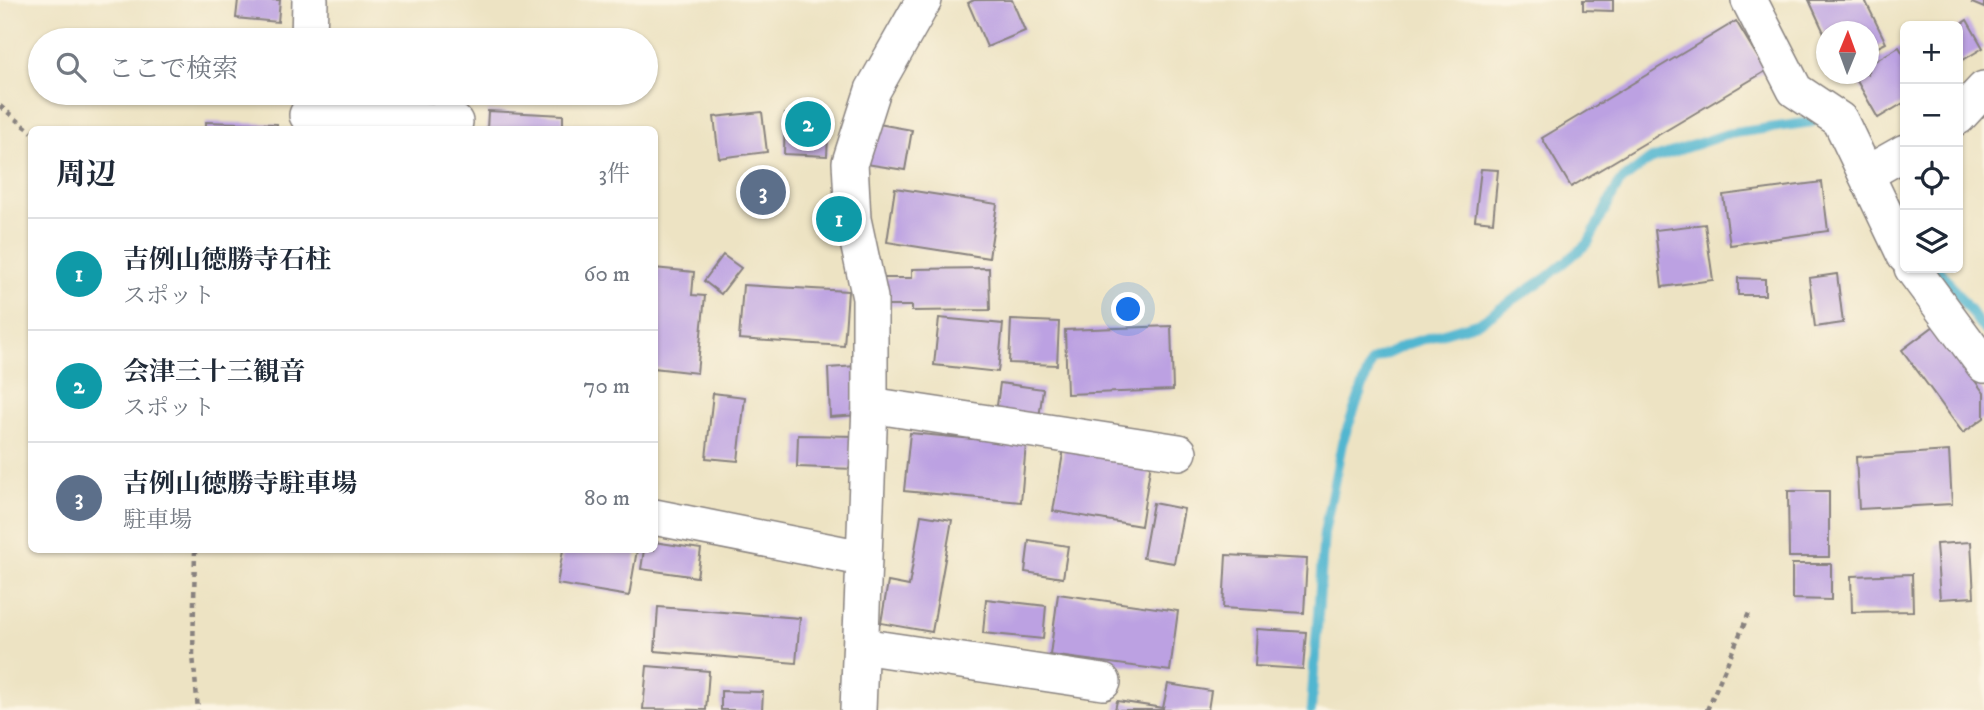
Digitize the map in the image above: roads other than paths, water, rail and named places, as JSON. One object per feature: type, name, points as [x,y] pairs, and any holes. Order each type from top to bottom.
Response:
[{"type":"street","points":[[309,28],[310,0]]},
{"type":"street","points":[[858,710],[870,405],[870,298],[853,219],[850,162],[873,90],[925,0]]},
{"type":"street","points":[[1749,0],[1795,90],[1840,120],[1900,246]]},
{"type":"street","points":[[1963,112],[1984,89]]},
{"type":"street","points":[[307,112],[455,122]]},
{"type":"street","points":[[1866,174],[1900,155]]},
{"type":"street","points":[[1916,273],[1984,365]]},
{"type":"street","points":[[870,405],[1179,452]]},
{"type":"street","points":[[658,518],[862,558]]},
{"type":"street","points":[[861,646],[1103,682]]},
{"type":"waterway","points":[[1311,710],[1324,533],[1342,443],[1372,361],[1408,344],[1480,322],[1546,278],[1588,243],[1619,183],[1649,160],[1727,134],[1812,122]]},
{"type":"waterway","points":[[1942,273],[1984,330]]},
{"type":"place","name":"会津三十三観音","points":[[808,124]]},
{"type":"place","name":"吉例山徳勝寺駐車場","points":[[763,192]]},
{"type":"place","name":"吉例山徳勝寺石柱","points":[[839,219]]}]
